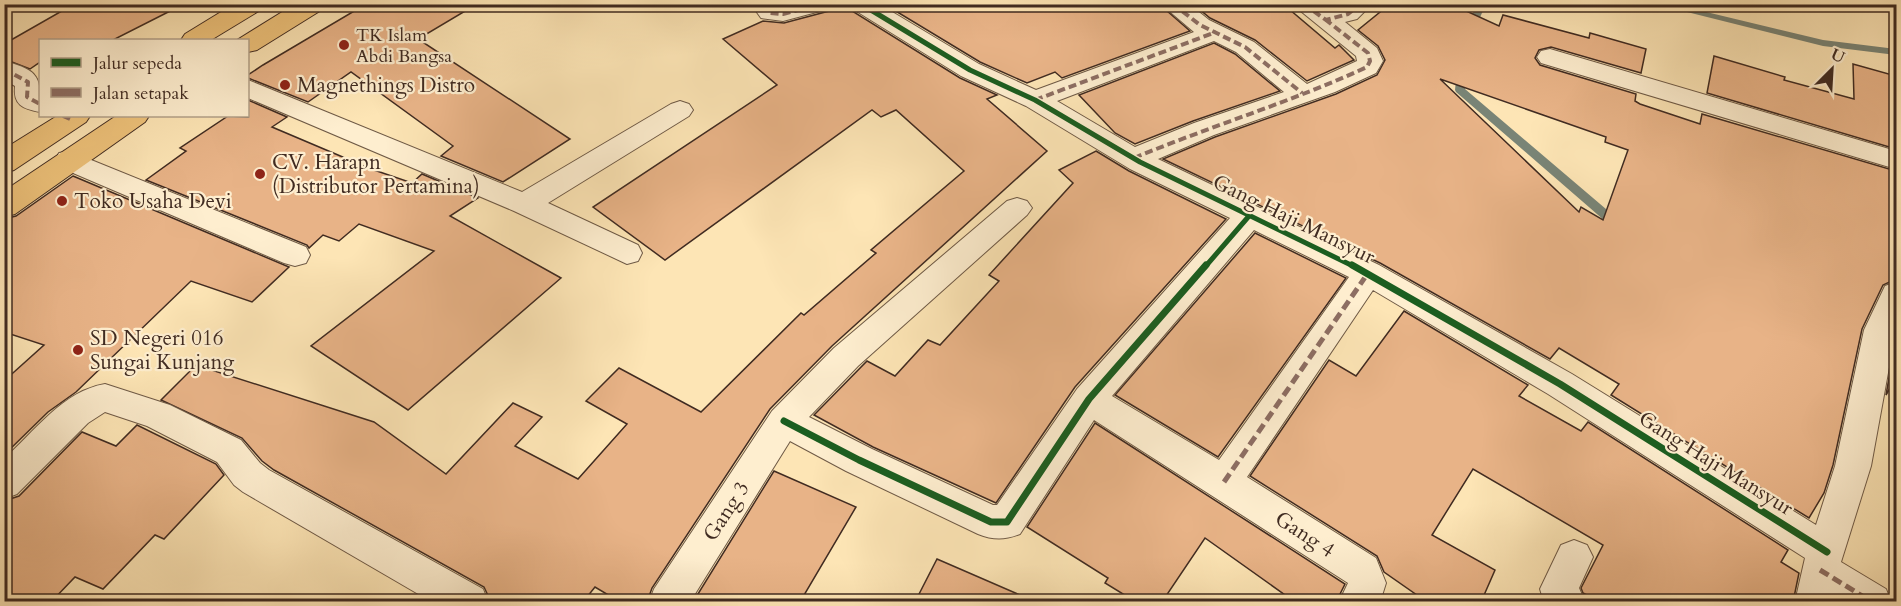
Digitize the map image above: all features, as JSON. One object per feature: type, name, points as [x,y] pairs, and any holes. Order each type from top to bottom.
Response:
[{"type":"highway","points":[[196,39],[253,4]]},
{"type":"highway","points":[[249,43],[314,4]]},
{"type":"highway","points":[[4,163],[70,117]]},
{"type":"highway","points":[[4,206],[134,117]]},
{"type":"street","points":[[763,4],[770,13],[781,14],[820,4]]},
{"type":"street","name":"Gang Haji Mansyur","points":[[861,4],[970,70],[1035,100],[1134,158],[1368,273],[1560,384],[1821,574],[1872,602]]},
{"type":"street","points":[[1173,4],[1200,24],[1245,47],[1302,93]]},
{"type":"street","points":[[1134,158],[1204,129],[1326,86],[1368,67],[1370,61],[1363,48],[1304,4]]},
{"type":"street","points":[[1326,20],[1348,14],[1360,4]]},
{"type":"street","points":[[1035,100],[1216,32]]},
{"type":"street","points":[[1550,57],[1896,160]]},
{"type":"street","points":[[4,69],[28,82],[27,97],[39,103]]},
{"type":"street","points":[[249,88],[524,204],[627,253]]},
{"type":"street","points":[[524,204],[680,110]]},
{"type":"street","points":[[69,160],[295,255]]},
{"type":"street","name":"Gang 3","points":[[668,602],[784,421],[846,357],[1017,208]]},
{"type":"street","points":[[784,421],[859,460],[991,522],[1001,524],[1007,522],[1016,512],[1089,399],[1249,216]]},
{"type":"street","points":[[1222,480],[1368,273]]},
{"type":"street","points":[[1821,574],[1853,466],[1880,330],[1896,294]]},
{"type":"street","points":[[4,483],[76,413],[99,399],[114,399],[158,415],[229,451],[247,474],[256,481],[469,602]]},
{"type":"street","name":"Gang 4","points":[[1089,399],[1222,480],[1362,571],[1367,578],[1367,585],[1358,602]]},
{"type":"street","points":[[1566,602],[1559,589],[1574,557]]},
{"type":"building","points":[[74,4],[184,4],[115,39],[39,39],[39,63],[30,69],[4,59],[4,44]]},
{"type":"building","points":[[366,4],[477,4],[418,39],[570,139],[503,182],[441,156],[453,146],[351,72],[308,102],[249,78],[249,74]]},
{"type":"building","points":[[834,4],[847,4],[852,11],[960,78],[997,95],[987,99],[1047,151],[832,346],[770,409],[652,588],[647,602],[620,602],[595,587],[583,602],[491,602],[484,587],[274,470],[262,461],[242,438],[161,400],[196,365],[374,422],[446,474],[513,403],[542,417],[515,446],[578,479],[627,424],[586,401],[619,368],[701,412],[801,313],[804,315],[876,253],[871,250],[964,171],[896,110],[881,117],[872,110],[665,260],[593,207],[777,85],[723,39],[763,21],[784,23],[829,11]]},
{"type":"building","points":[[884,4],[1159,4],[1190,31],[1062,78],[1055,72],[1027,83],[980,62]]},
{"type":"building","points":[[1193,4],[1283,4],[1335,48],[1339,45],[1354,60],[1307,81],[1255,40],[1210,18]]},
{"type":"building","points":[[1390,4],[1451,4],[1499,26],[1503,15],[1589,38],[1590,33],[1646,49],[1641,73],[1551,47],[1539,50],[1535,58],[1540,65],[1636,94],[1635,101],[1640,104],[1700,124],[1702,114],[1896,171],[1894,280],[1883,285],[1862,329],[1833,465],[1824,493],[1809,518],[1611,395],[1619,384],[1559,348],[1550,359],[1380,263],[1163,159],[1215,137],[1336,94],[1377,75],[1385,60],[1378,46],[1358,30]],"holes":[[[1440,79],[1606,137],[1605,142],[1628,150],[1603,220],[1581,207],[1579,212]]]},
{"type":"building","points":[[1214,43],[1235,54],[1280,91],[1135,144],[1115,133],[1079,95]]},
{"type":"building","points":[[1714,56],[1785,77],[1784,80],[1854,99],[1853,64],[1896,76],[1896,149],[1707,93]]},
{"type":"building","points":[[249,100],[287,117],[272,127],[371,169],[412,183],[422,174],[478,198],[450,216],[561,278],[408,410],[311,346],[434,251],[359,224],[339,241],[323,235],[309,248],[307,245],[146,180],[186,151],[180,148],[226,117],[249,117]]},
{"type":"building","points":[[1096,151],[1129,171],[1226,219],[1075,387],[996,503],[873,447],[814,415],[867,361],[895,376],[928,340],[940,345],[999,281],[989,275],[1073,183],[1059,170]]},
{"type":"building","points":[[73,176],[289,267],[252,302],[191,281],[76,392],[48,412],[4,455],[4,381],[44,345],[4,332],[4,219],[16,216]]},
{"type":"building","points":[[1255,233],[1346,278],[1218,457],[1115,395]]},
{"type":"building","points":[[1404,311],[1528,385],[1519,396],[1581,431],[1588,422],[1788,550],[1781,562],[1799,573],[1793,602],[1600,602],[1583,593],[1581,588],[1603,545],[1473,469],[1432,535],[1495,570],[1481,602],[1427,602],[1384,572],[1377,556],[1250,476],[1329,360],[1356,376]]},
{"type":"building","points":[[1896,339],[1896,378],[1886,395]]},
{"type":"building","points":[[1095,423],[1345,584],[1336,602],[1295,602],[1205,538],[1162,602],[1136,602],[1105,583],[1108,578],[1027,527]]},
{"type":"building","points":[[137,425],[216,464],[224,475],[164,539],[155,535],[103,589],[75,577],[51,602],[4,602],[4,501],[19,496],[82,432],[116,446]]},
{"type":"building","points":[[774,471],[856,507],[800,602],[693,602]]},
{"type":"building","points":[[937,559],[1036,602],[915,602]]},
{"type":"waterway","points":[[1470,31],[1482,4]]},
{"type":"waterway","points":[[1659,4],[1823,43],[1896,52]]},
{"type":"waterway","points":[[1462,71],[1460,90],[1609,218],[1618,221]]},
{"type":"marked path","points":[[763,4],[770,13],[783,14],[820,4]]},
{"type":"marked path","points":[[1173,4],[1200,25],[1245,47],[1302,93]]},
{"type":"marked path","points":[[1304,4],[1326,20],[1348,14],[1360,4]]},
{"type":"marked path","points":[[1134,158],[1204,129],[1326,86],[1367,67],[1370,61],[1368,53],[1326,20]]},
{"type":"marked path","points":[[1035,100],[1216,32]]},
{"type":"marked path","points":[[4,69],[28,82],[27,97],[39,103]]},
{"type":"marked path","points":[[65,117],[70,119]]},
{"type":"marked path","points":[[1224,482],[1368,273]]},
{"type":"marked path","points":[[1820,570],[1872,602]]},
{"type":"cycle path","points":[[861,4],[970,70],[1035,100],[1140,162],[1368,273],[1560,384],[1827,552]]},
{"type":"cycle path","points":[[784,421],[859,460],[991,522],[1007,522],[1089,399],[1249,216]]},
{"type":"place","name":"TK Islam Abdi Bangsa","points":[[344,45]]},
{"type":"place","name":"Magnethings Distro","points":[[285,85]]},
{"type":"place","name":"CV. Harapn (Distributor Pertamina)","points":[[260,174]]},
{"type":"place","name":"Toko Usaha Devi","points":[[62,201]]},
{"type":"place","name":"SD Negeri 016 Sungai Kunjang","points":[[78,350]]}]
